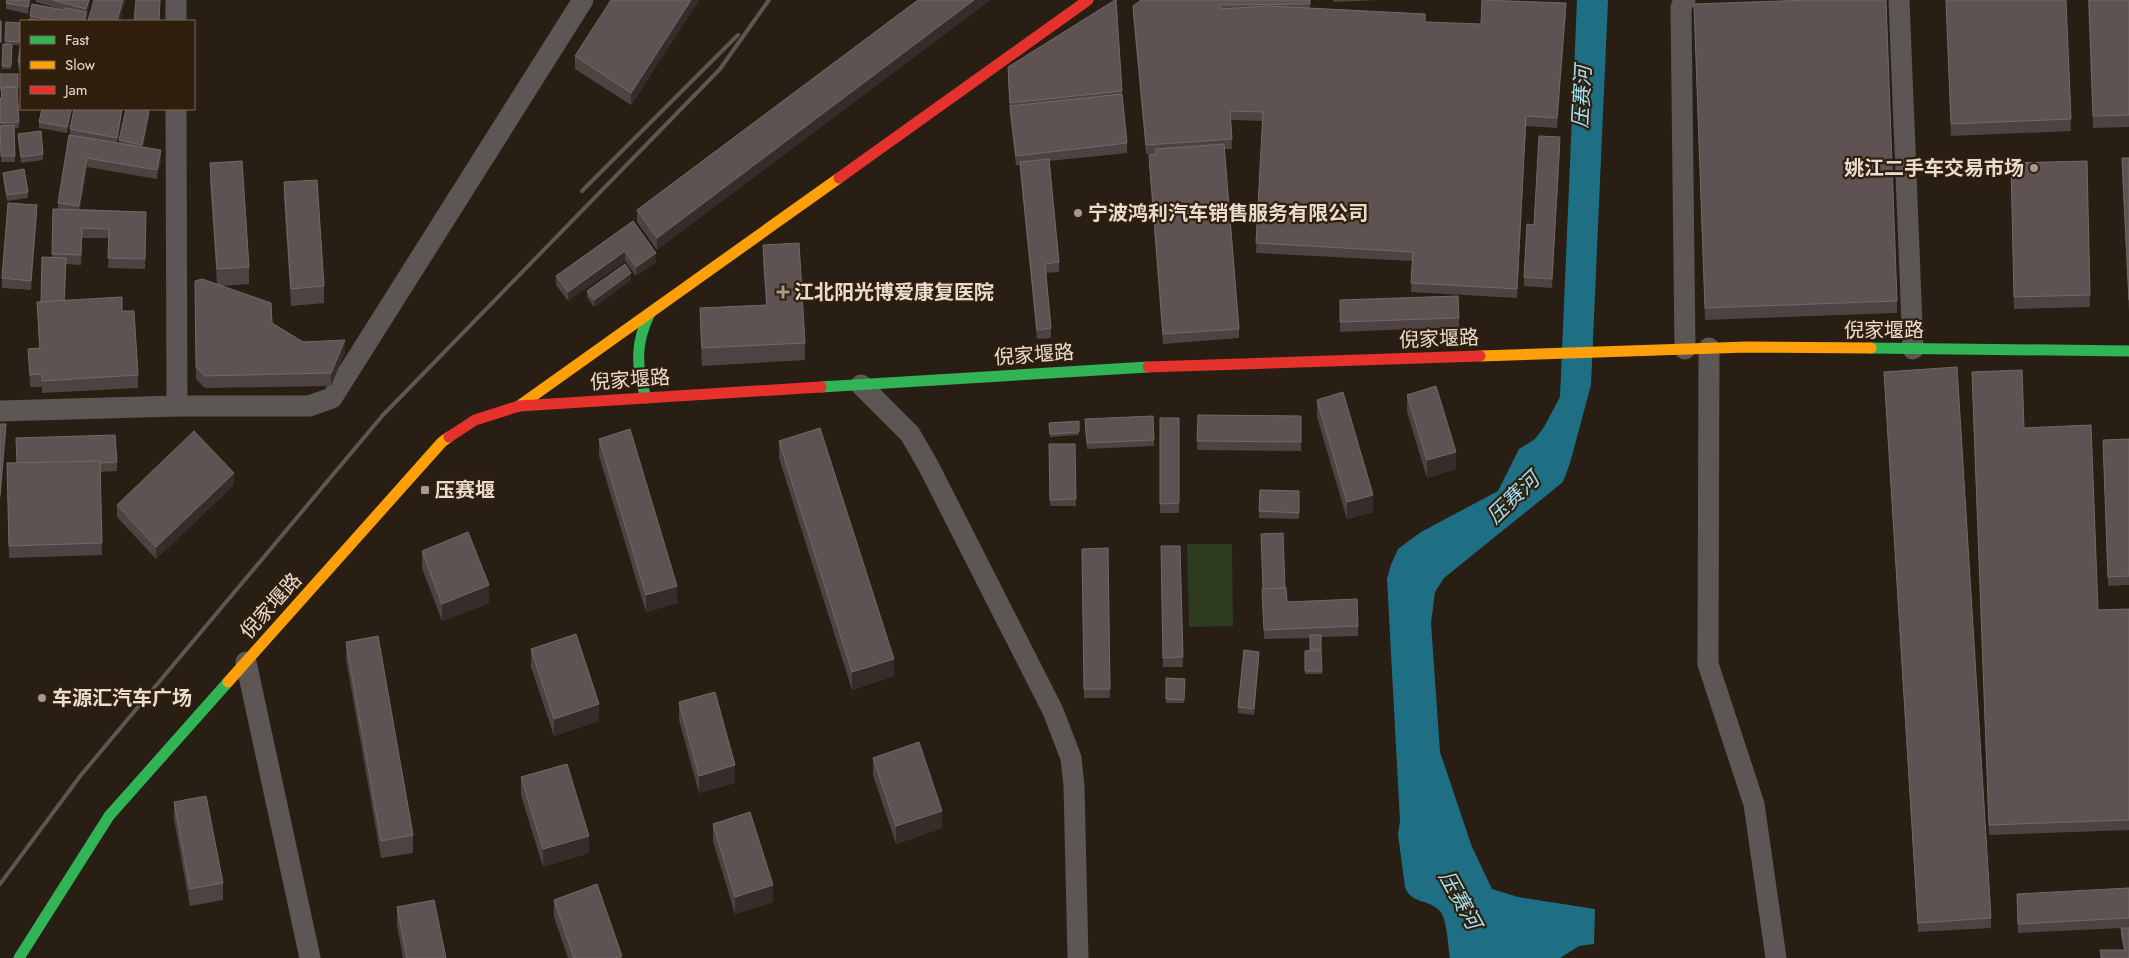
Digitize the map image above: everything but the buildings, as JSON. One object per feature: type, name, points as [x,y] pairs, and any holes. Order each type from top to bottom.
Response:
[{"type":"main road","points":[[519,406],[1088,0]]},
{"type":"main road","points":[[646,398],[639,379],[637,358],[639,332],[650,313]]},
{"type":"main road","name":"倪家堰路","points":[[19,958],[109,816],[442,442],[475,420],[519,406],[1132,368],[1497,355],[1709,348],[2129,350]]},
{"type":"street","points":[[176,0],[176,20]]},
{"type":"street","points":[[0,410],[177,406],[309,406],[332,398],[583,0]]},
{"type":"street","points":[[1684,349],[1681,7],[1685,0]]},
{"type":"street","points":[[1899,0],[1913,349]]},
{"type":"street","points":[[176,110],[177,406]]},
{"type":"street","points":[[1709,348],[1708,664],[1754,804],[1776,958]]},
{"type":"street","points":[[861,384],[910,434],[929,467],[1053,711],[1068,749],[1071,758],[1074,786],[1078,958]]},
{"type":"street","points":[[246,662],[310,958]]},
{"type":"green space","points":[[1187,544],[1232,544],[1233,626],[1189,627]]},
{"type":"water","name":"压赛河","points":[[1577,0],[1608,0],[1591,385],[1563,482],[1444,578],[1435,592],[1431,623],[1440,752],[1472,847],[1492,889],[1518,897],[1595,909],[1594,944],[1579,946],[1560,958],[1450,958],[1446,926],[1440,911],[1436,907],[1411,896],[1405,887],[1398,834],[1400,821],[1387,579],[1398,549],[1421,532],[1498,491],[1519,449],[1535,439],[1544,427],[1560,397]]},
{"type":"railway","points":[[0,884],[81,775],[383,415],[720,69],[769,0]]},
{"type":"railway","points":[[582,191],[738,35]]},
{"type":"traffic: fast","points":[[646,398],[640,376],[639,355],[642,335],[650,313]]},
{"type":"traffic: fast","points":[[1871,348],[2129,351]]},
{"type":"traffic: fast","points":[[821,387],[1148,367]]},
{"type":"traffic: fast","points":[[19,958],[109,816],[228,682]]},
{"type":"traffic: slow","points":[[519,406],[839,178]]},
{"type":"traffic: slow","points":[[1480,356],[1747,347],[1871,348]]},
{"type":"traffic: slow","points":[[228,682],[442,442],[449,437]]},
{"type":"traffic: jam","points":[[839,178],[1088,0]]},
{"type":"traffic: jam","points":[[1148,367],[1480,356]]},
{"type":"traffic: jam","points":[[449,437],[475,420],[519,406],[821,387]]},
{"type":"place","name":"姚江二手车交易市场","points":[[2034,168]]},
{"type":"place","name":"宁波鸿利汽车销售服务有限公司","points":[[1078,213]]},
{"type":"place","name":"江北阳光博爱康复医院","points":[[783,292]]},
{"type":"place","name":"压赛堰","points":[[425,490]]},
{"type":"place","name":"车源汇汽车广场","points":[[42,698]]}]
